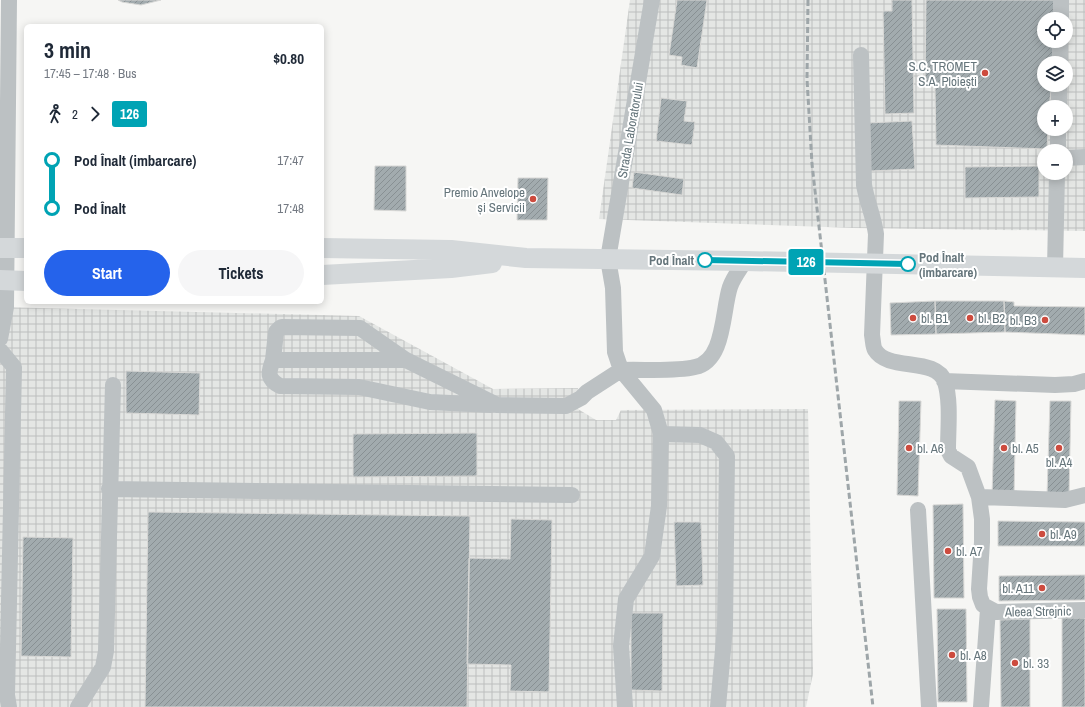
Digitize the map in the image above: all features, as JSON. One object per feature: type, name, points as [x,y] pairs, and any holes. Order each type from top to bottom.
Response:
[{"type":"main road","points":[[324,248],[451,250],[526,258],[875,263],[1085,268]]},
{"type":"main road","points":[[324,275],[451,268],[526,258]]},
{"type":"street","points":[[0,339],[11,280],[9,0]]},
{"type":"street","name":"Strada Laboratorului","points":[[621,370],[615,352],[613,288],[608,259],[652,0]]},
{"type":"street","points":[[1061,0],[1061,12]]},
{"type":"street","points":[[861,55],[864,185],[868,206],[875,223],[876,234],[872,335],[875,350],[885,359],[929,368],[940,375],[944,381],[1054,385],[1074,384],[1085,381]]},
{"type":"street","points":[[1073,158],[1085,157]]},
{"type":"street","points":[[1055,268],[1057,180]]},
{"type":"street","points":[[498,405],[406,360],[360,328],[282,327],[276,332],[273,360],[269,374],[274,383],[280,386],[358,387],[430,402],[498,405],[566,406],[581,398],[587,392],[621,370],[683,369],[696,367],[708,361],[714,353],[718,343],[730,286],[745,261]]},
{"type":"street","points":[[0,350],[14,367],[7,695],[9,707]]},
{"type":"street","points":[[273,360],[406,360]]},
{"type":"street","points":[[621,370],[654,410],[661,434],[660,506],[652,556],[626,599],[621,646],[625,707]]},
{"type":"street","name":"Aleea Strejnic","points":[[944,381],[948,408],[948,450],[952,456],[968,468],[979,497],[982,519],[979,589],[980,597],[984,605],[988,609],[996,612],[1085,610]]},
{"type":"street","points":[[78,707],[103,667],[106,651],[112,385]]},
{"type":"street","points":[[661,434],[700,435],[716,442],[727,456],[725,627],[718,707]]},
{"type":"street","points":[[109,489],[572,495]]},
{"type":"street","points":[[979,497],[1065,500],[1085,495]]},
{"type":"street","points":[[918,510],[929,707]]},
{"type":"street","points":[[980,707],[988,609]]},
{"type":"shaded area","points":[[630,0],[1085,0],[1085,231],[854,228],[599,219]]},
{"type":"shaded area","points":[[0,307],[359,316],[493,389],[578,388],[578,409],[596,420],[616,420],[621,410],[808,409],[813,674],[806,707],[0,707]]},
{"type":"building","points":[[118,0],[161,0],[141,5]]},
{"type":"building","points":[[677,0],[707,0],[697,68],[681,65],[682,57],[669,55]]},
{"type":"building","points":[[892,0],[912,0],[914,113],[885,114],[883,11],[892,11]]},
{"type":"building","name":"S.C. TROMET S.A. Ploiești","points":[[926,0],[1056,0],[1056,12],[1037,12],[1037,48],[1056,48],[1056,56],[1037,56],[1037,92],[1051,92],[1050,100],[1037,100],[1037,136],[1048,136],[1047,144],[1037,144],[1037,149],[936,145],[935,88],[925,82]]},
{"type":"building","points":[[661,98],[687,101],[684,121],[695,122],[692,145],[656,141]]},
{"type":"building","points":[[912,121],[915,169],[870,171],[867,123]]},
{"type":"building","points":[[375,166],[406,166],[406,211],[374,210]]},
{"type":"building","points":[[1037,166],[1039,197],[965,198],[965,167]]},
{"type":"building","points":[[634,172],[684,179],[682,195],[632,188]]},
{"type":"building","name":"Premio Anvelope și Servicii","points":[[518,178],[548,178],[547,220],[517,220]]},
{"type":"building","name":"bl. B1","points":[[935,301],[936,334],[891,335],[890,303]]},
{"type":"building","name":"bl. B2","points":[[935,301],[1004,301],[1005,332],[936,334]]},
{"type":"building","name":"bl. B3","points":[[1004,301],[1014,302],[1014,306],[1085,307],[1085,335],[1005,332]]},
{"type":"building","points":[[126,371],[200,373],[199,415],[126,413]]},
{"type":"building","name":"bl. A5","points":[[995,400],[1016,401],[1014,495],[992,495]]},
{"type":"building","name":"bl. A6","points":[[899,401],[921,401],[918,496],[897,495]]},
{"type":"building","name":"bl. A4","points":[[1050,401],[1071,401],[1069,495],[1047,495]]},
{"type":"building","points":[[477,433],[477,476],[353,477],[353,434]]},
{"type":"building","name":"bl. A7","points":[[963,504],[964,598],[934,598],[933,505]]},
{"type":"building","points":[[148,512],[470,516],[467,707],[145,707]]},
{"type":"building","points":[[511,519],[552,520],[549,692],[510,691],[511,665],[467,664],[469,558],[510,559]]},
{"type":"building","name":"bl. A9","points":[[998,521],[1085,522],[1085,546],[998,546]]},
{"type":"building","points":[[674,522],[701,522],[703,585],[676,586]]},
{"type":"building","points":[[23,537],[73,538],[71,657],[21,656]]},
{"type":"building","name":"bl. A11","points":[[1085,575],[1085,600],[999,601],[999,576]]},
{"type":"building","name":"bl. A8","points":[[937,609],[966,609],[967,702],[938,702]]},
{"type":"building","points":[[631,613],[663,613],[662,691],[631,690]]},
{"type":"building","points":[[1062,618],[1085,618],[1085,707],[1062,707]]},
{"type":"building","name":"bl. 33","points":[[1030,619],[1030,707],[1001,707],[1000,620]]},
{"type":"railway","points":[[808,0],[807,79],[812,164],[873,707]]},
{"type":"bus line","name":"126","points":[[705,260],[908,264]]},
{"type":"place","name":"S.C. TROMET S.A. Ploiești","points":[[985,73]]},
{"type":"place","name":"Premio Anvelope și Servicii","points":[[533,199]]},
{"type":"place","name":"Pod Înalt","points":[[705,260]]},
{"type":"place","name":"Pod Înalt (imbarcare)","points":[[908,264]]},
{"type":"place","name":"bl. B1","points":[[913,318]]},
{"type":"place","name":"bl. B2","points":[[970,318]]},
{"type":"place","name":"bl. B3","points":[[1045,320]]},
{"type":"place","name":"bl. A6","points":[[909,448]]},
{"type":"place","name":"bl. A5","points":[[1004,448]]},
{"type":"place","name":"bl. A4","points":[[1059,448]]},
{"type":"place","name":"bl. A9","points":[[1042,534]]},
{"type":"place","name":"bl. A7","points":[[948,551]]},
{"type":"place","name":"bl. A11","points":[[1042,588]]},
{"type":"place","name":"bl. A8","points":[[952,655]]},
{"type":"place","name":"bl. 33","points":[[1015,663]]}]
